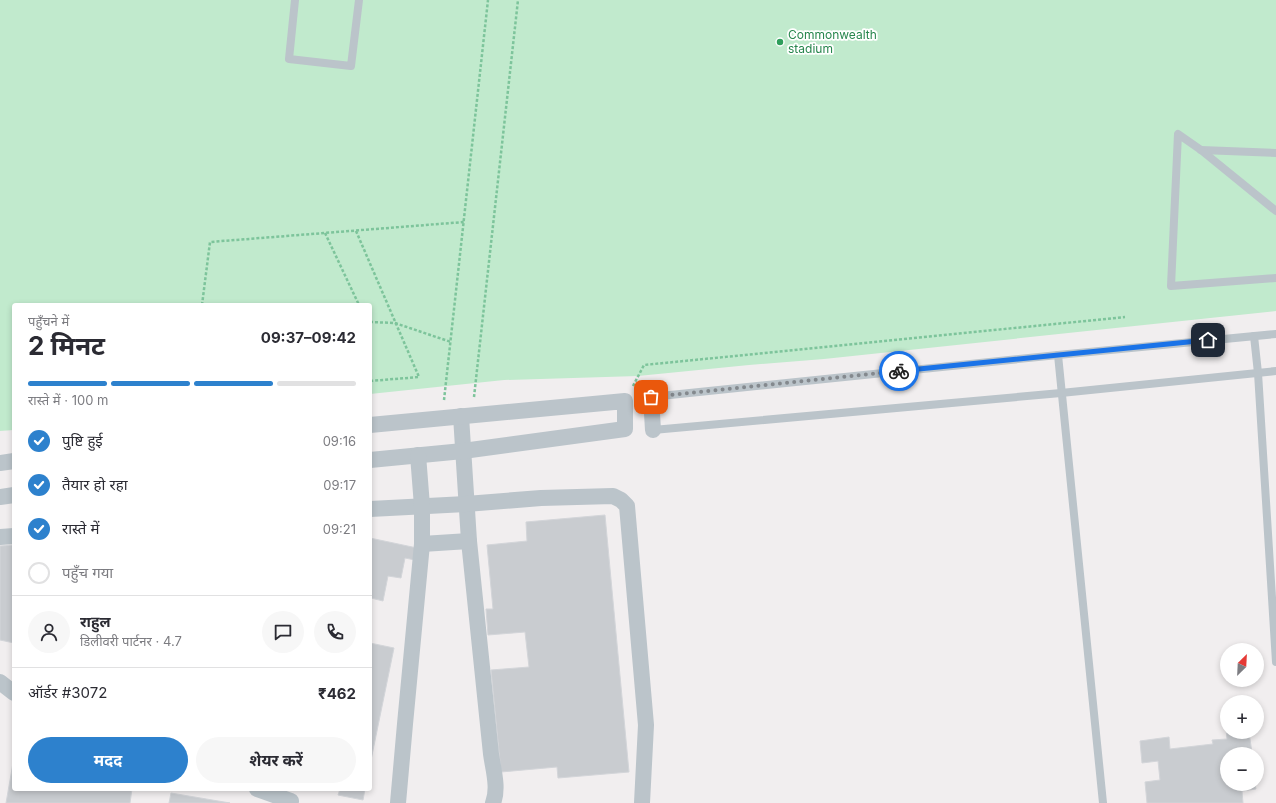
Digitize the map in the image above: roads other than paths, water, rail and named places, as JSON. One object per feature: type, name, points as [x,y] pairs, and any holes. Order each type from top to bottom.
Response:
[{"type":"street","points":[[651,397],[653,430]]},
{"type":"street","points":[[372,426],[626,401],[625,429],[463,451],[372,460]]},
{"type":"street","points":[[467,416],[463,451],[466,504],[494,774],[495,797],[493,803]]},
{"type":"street","points":[[398,803],[404,724],[422,544],[422,506],[418,455]]},
{"type":"street","points":[[0,463],[12,462]]},
{"type":"street","points":[[0,497],[12,495]]},
{"type":"street","points":[[372,509],[541,498],[613,496],[621,500],[627,506],[646,725],[642,803]]},
{"type":"street","points":[[0,538],[12,536]]},
{"type":"street","points":[[422,544],[469,541]]},
{"type":"street","points":[[0,682],[12,691]]},
{"type":"street","points":[[263,791],[291,801]]},
{"type":"lane","points":[[295,0],[289,59],[351,66],[359,0]]},
{"type":"lane","points":[[1276,211],[1201,150],[1178,134],[1171,286],[1276,278]]},
{"type":"lane","points":[[1201,150],[1276,153]]},
{"type":"lane","points":[[651,397],[1276,334]]},
{"type":"lane","points":[[1254,336],[1258,373],[1276,662]]},
{"type":"lane","points":[[1058,355],[1103,803]]},
{"type":"lane","points":[[653,430],[1061,393],[1276,371]]},
{"type":"place","name":"Commonwealth stadium","points":[[780,42]]}]
